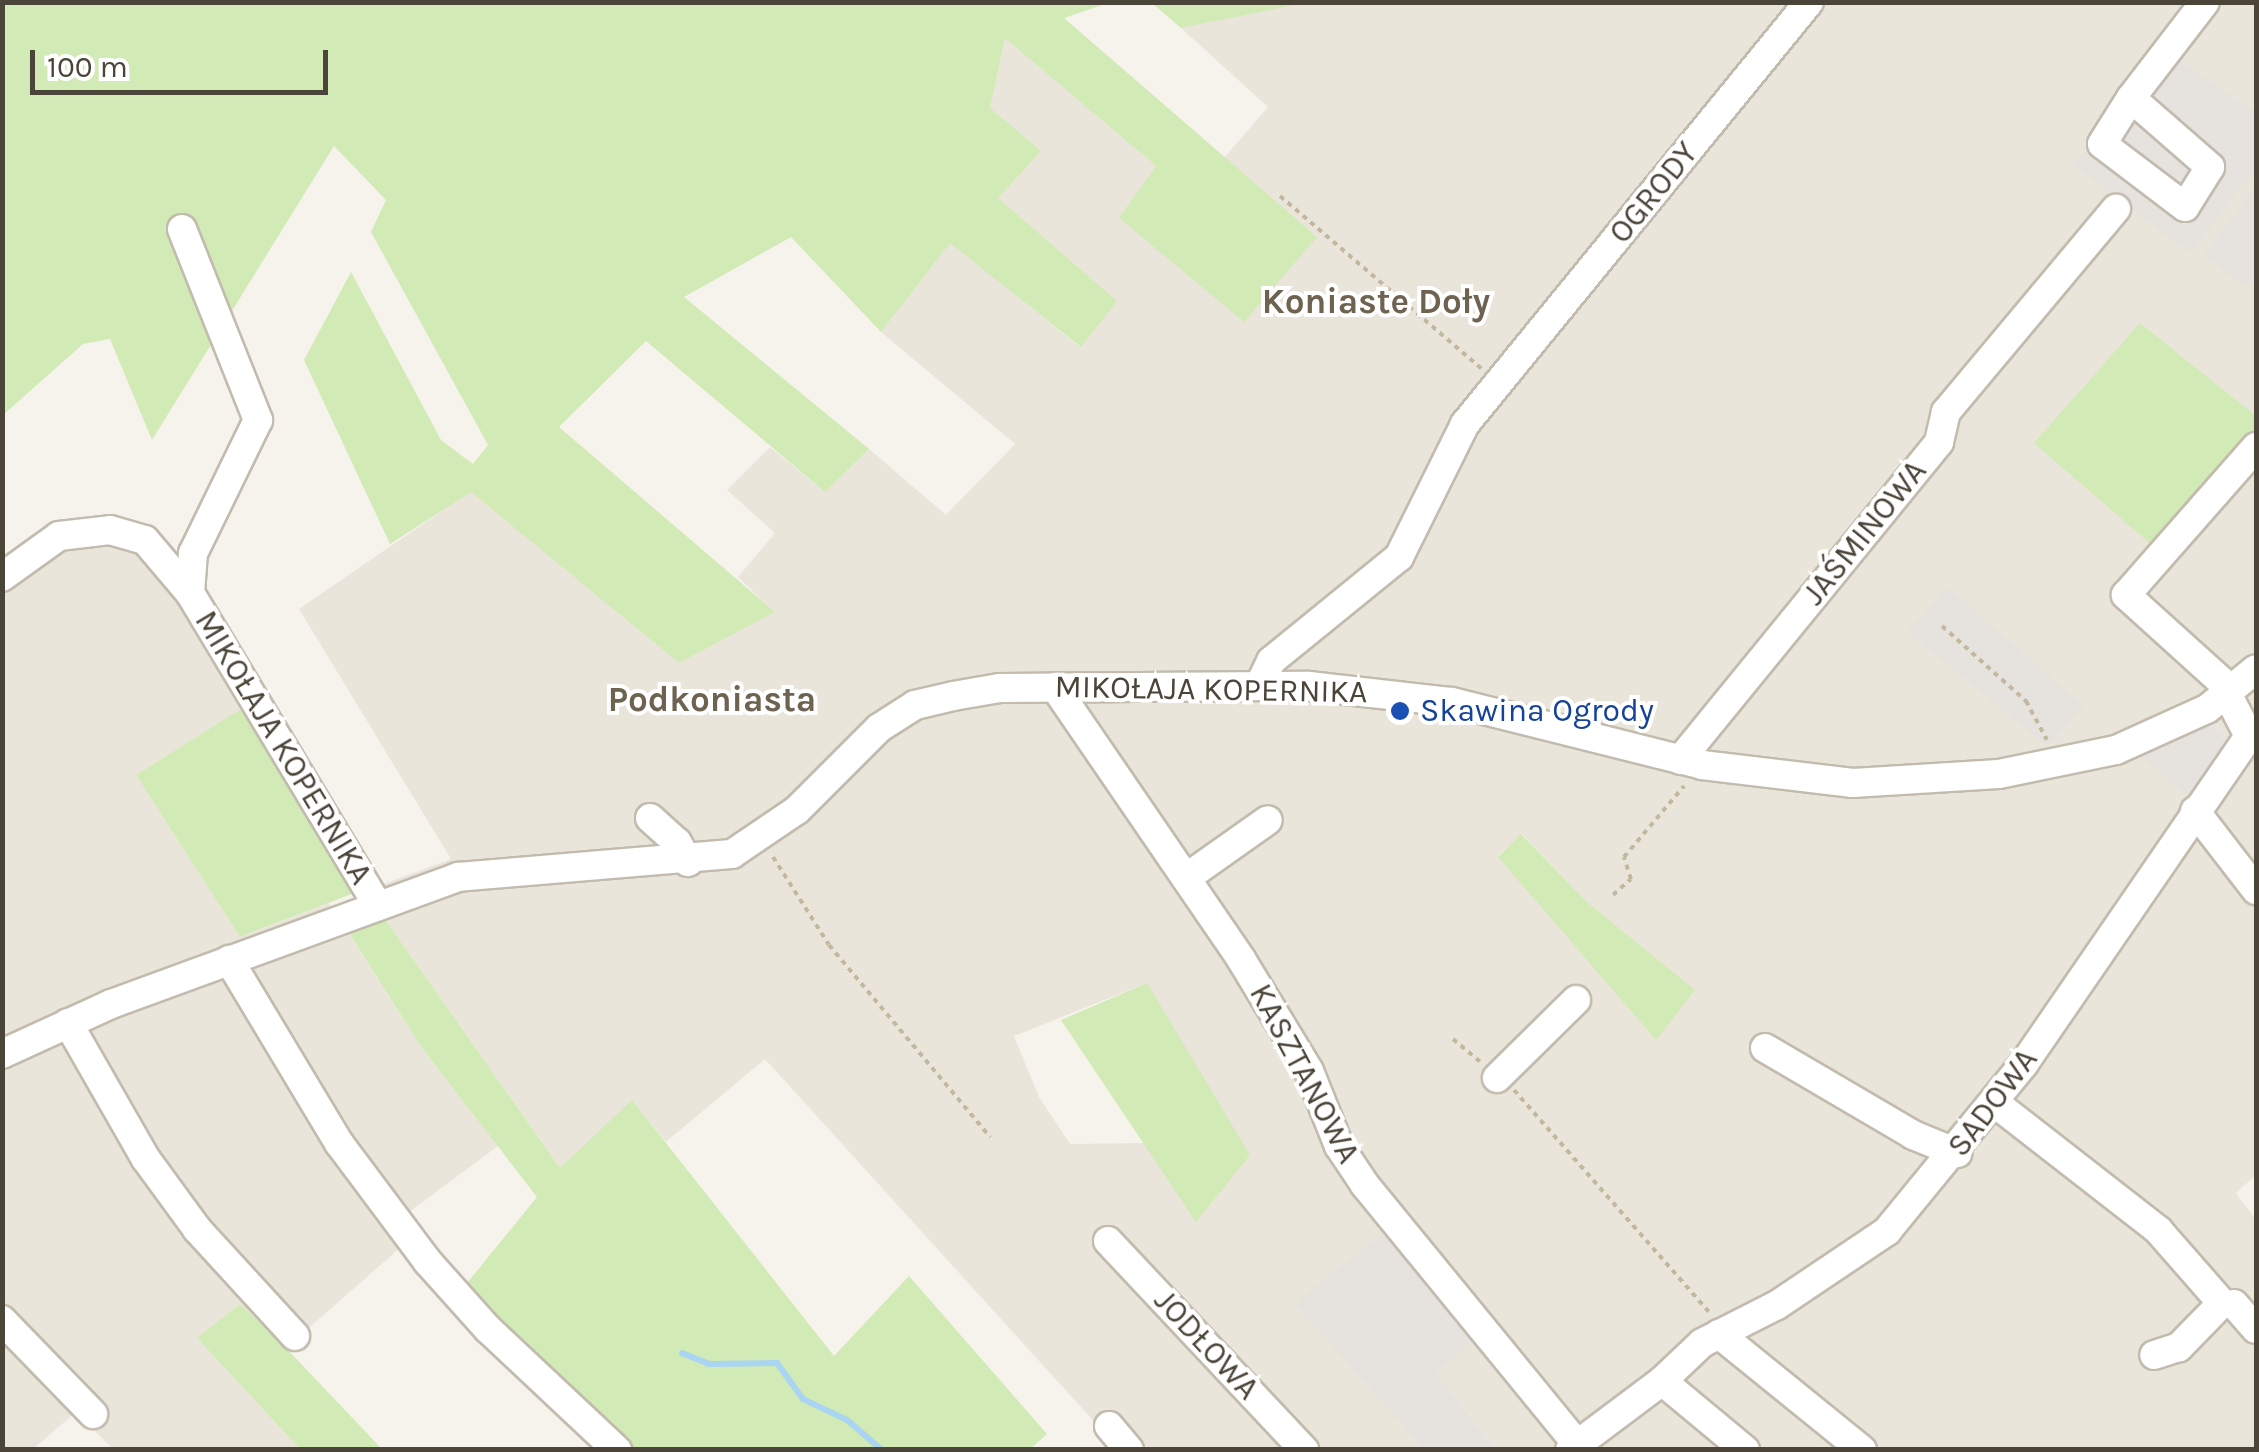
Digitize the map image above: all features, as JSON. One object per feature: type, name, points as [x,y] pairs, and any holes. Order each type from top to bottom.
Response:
[{"type":"street","name":"OGRODY","points":[[1259,686],[1271,661],[1399,557],[1465,424],[1810,2]]},
{"type":"street","points":[[2131,98],[2205,2]]},
{"type":"street","name":"JAŚMINOWA","points":[[1691,763],[1939,442],[1946,412],[2116,209]]},
{"type":"street","name":"MIKOŁAJA KOPERNIKA","points":[[182,229],[258,420],[194,552],[190,593]]},
{"type":"street","points":[[2228,696],[2220,680],[2126,595],[2256,447]]},
{"type":"street","name":"MIKOŁAJA KOPERNIKA","points":[[2,577],[59,536],[110,530],[145,540],[190,593],[377,904]]},
{"type":"street","name":"MIKOŁAJA KOPERNIKA","points":[[2,1054],[68,1023],[377,904],[491,872],[688,862],[732,854],[762,838],[879,728],[915,706],[1000,688],[1259,686],[1452,702],[1691,763],[1853,783],[1979,776],[2056,763],[2147,738],[2228,696],[2256,669]]},
{"type":"street","name":"KASZTANOWA","points":[[1055,688],[1186,878],[1310,1071],[1340,1146],[1365,1185],[1573,1446]]},
{"type":"street","name":"SADOWA","points":[[1573,1446],[1723,1332],[1886,1231],[1957,1153],[2249,736],[2250,730],[2228,696]]},
{"type":"street","points":[[2195,811],[2256,890]]},
{"type":"street","points":[[650,818],[677,842],[688,862]]},
{"type":"street","points":[[1186,878],[1268,820]]},
{"type":"street","points":[[229,960],[338,1143],[428,1262],[488,1330],[617,1450]]},
{"type":"street","points":[[1497,1078],[1576,1000]]},
{"type":"street","points":[[68,1023],[166,1187],[295,1336]]},
{"type":"street","points":[[1765,1048],[1913,1135],[1957,1153]]},
{"type":"street","points":[[1995,1102],[2158,1230],[2222,1303],[2179,1347],[2154,1355]]},
{"type":"street","name":"JODŁOWA","points":[[1108,1242],[1304,1450]]},
{"type":"street","points":[[2234,1304],[2256,1329]]},
{"type":"street","points":[[2,1320],[92,1414]]},
{"type":"street","points":[[1723,1332],[1862,1450]]},
{"type":"street","points":[[1662,1382],[1745,1450]]},
{"type":"street","points":[[1110,1426],[1129,1450]]},
{"type":"path","points":[[1280,196],[1499,383]]},
{"type":"path","points":[[1942,626],[2026,701],[2056,763]]},
{"type":"path","points":[[1613,895],[1632,879],[1624,857],[1691,763]]},
{"type":"path","points":[[762,838],[829,945],[990,1137]]},
{"type":"path","points":[[1453,1039],[1533,1104],[1723,1332]]},
{"type":"shaded area","points":[[1305,2],[2256,3],[2256,416],[2140,324],[2256,441],[2256,1175],[2236,1193],[2256,1220],[2256,1449],[1496,1449],[1437,1374],[1480,1331],[1295,1303],[1423,1449],[1119,1449],[765,1059],[666,1142],[632,1101],[561,1169],[365,891],[451,859],[299,609],[471,491],[679,663],[774,612],[738,577],[775,533],[727,490],[770,447],[825,492],[869,449],[946,515],[1015,444],[881,332],[950,242],[1080,347],[998,198],[990,108],[1005,37],[1156,166],[1317,237],[1224,158],[1268,107],[1181,28]],"holes":[[[1522,834],[1588,903],[1657,1039],[1498,856]],[[1147,983],[1208,1206],[1197,1221],[1144,1143],[1070,1144],[1039,1097],[1014,1036]]]},
{"type":"shaded area","points":[[2177,59],[2256,113],[2256,169],[2190,253],[2072,164]]},
{"type":"shaded area","points":[[2256,186],[2256,277],[2248,289],[2203,255]]},
{"type":"shaded area","points":[[57,531],[147,537],[250,703],[136,775],[240,937],[329,903],[422,1048],[498,1146],[405,1215],[417,1233],[286,1348],[240,1304],[198,1339],[300,1449],[113,1449],[76,1412],[33,1449],[3,1450],[3,569]]},
{"type":"shaded area","points":[[1947,587],[2084,706],[2047,746],[1907,632]]},
{"type":"shaded area","points":[[2206,722],[2232,739],[2191,799],[2141,756]]},
{"type":"shaded area","points":[[1395,1224],[1480,1332],[1437,1374],[1496,1449],[1423,1449],[1294,1303]]},
{"type":"green space","points":[[3,3],[1108,3],[1064,18],[1317,237],[1244,322],[1119,218],[1156,166],[1005,38],[990,108],[1041,151],[998,198],[1117,301],[1081,347],[950,243],[881,332],[791,237],[684,297],[869,449],[825,492],[646,341],[559,427],[775,612],[679,663],[471,492],[390,544],[304,360],[351,272],[441,440],[473,464],[488,445],[371,232],[386,200],[334,146],[152,440],[110,339],[83,344],[3,415]]},
{"type":"green space","points":[[1152,3],[1305,3],[1181,28]]},
{"type":"green space","points":[[2140,323],[2256,416],[2256,441],[2160,552],[2034,443]]},
{"type":"green space","points":[[250,703],[362,890],[240,937],[136,775]]},
{"type":"green space","points":[[1521,834],[1588,903],[1695,990],[1656,1040],[1498,857]]},
{"type":"green space","points":[[382,915],[560,1168],[632,1100],[834,1356],[909,1276],[1047,1434],[1029,1450],[628,1449],[463,1288],[537,1197],[422,1048],[345,927]]},
{"type":"green space","points":[[1147,983],[1250,1155],[1196,1222],[1061,1020]]},
{"type":"green space","points":[[240,1304],[382,1449],[300,1449],[197,1338]]},
{"type":"waterway","points":[[682,1353],[709,1364],[777,1363],[803,1399],[847,1420],[882,1450]]},
{"type":"place","name":"Skawina Ogrody","points":[[1400,711]]},
{"type":"district","name":"Koniaste Doły","points":[[1376,302]]},
{"type":"district","name":"Podkoniasta","points":[[712,700]]}]
